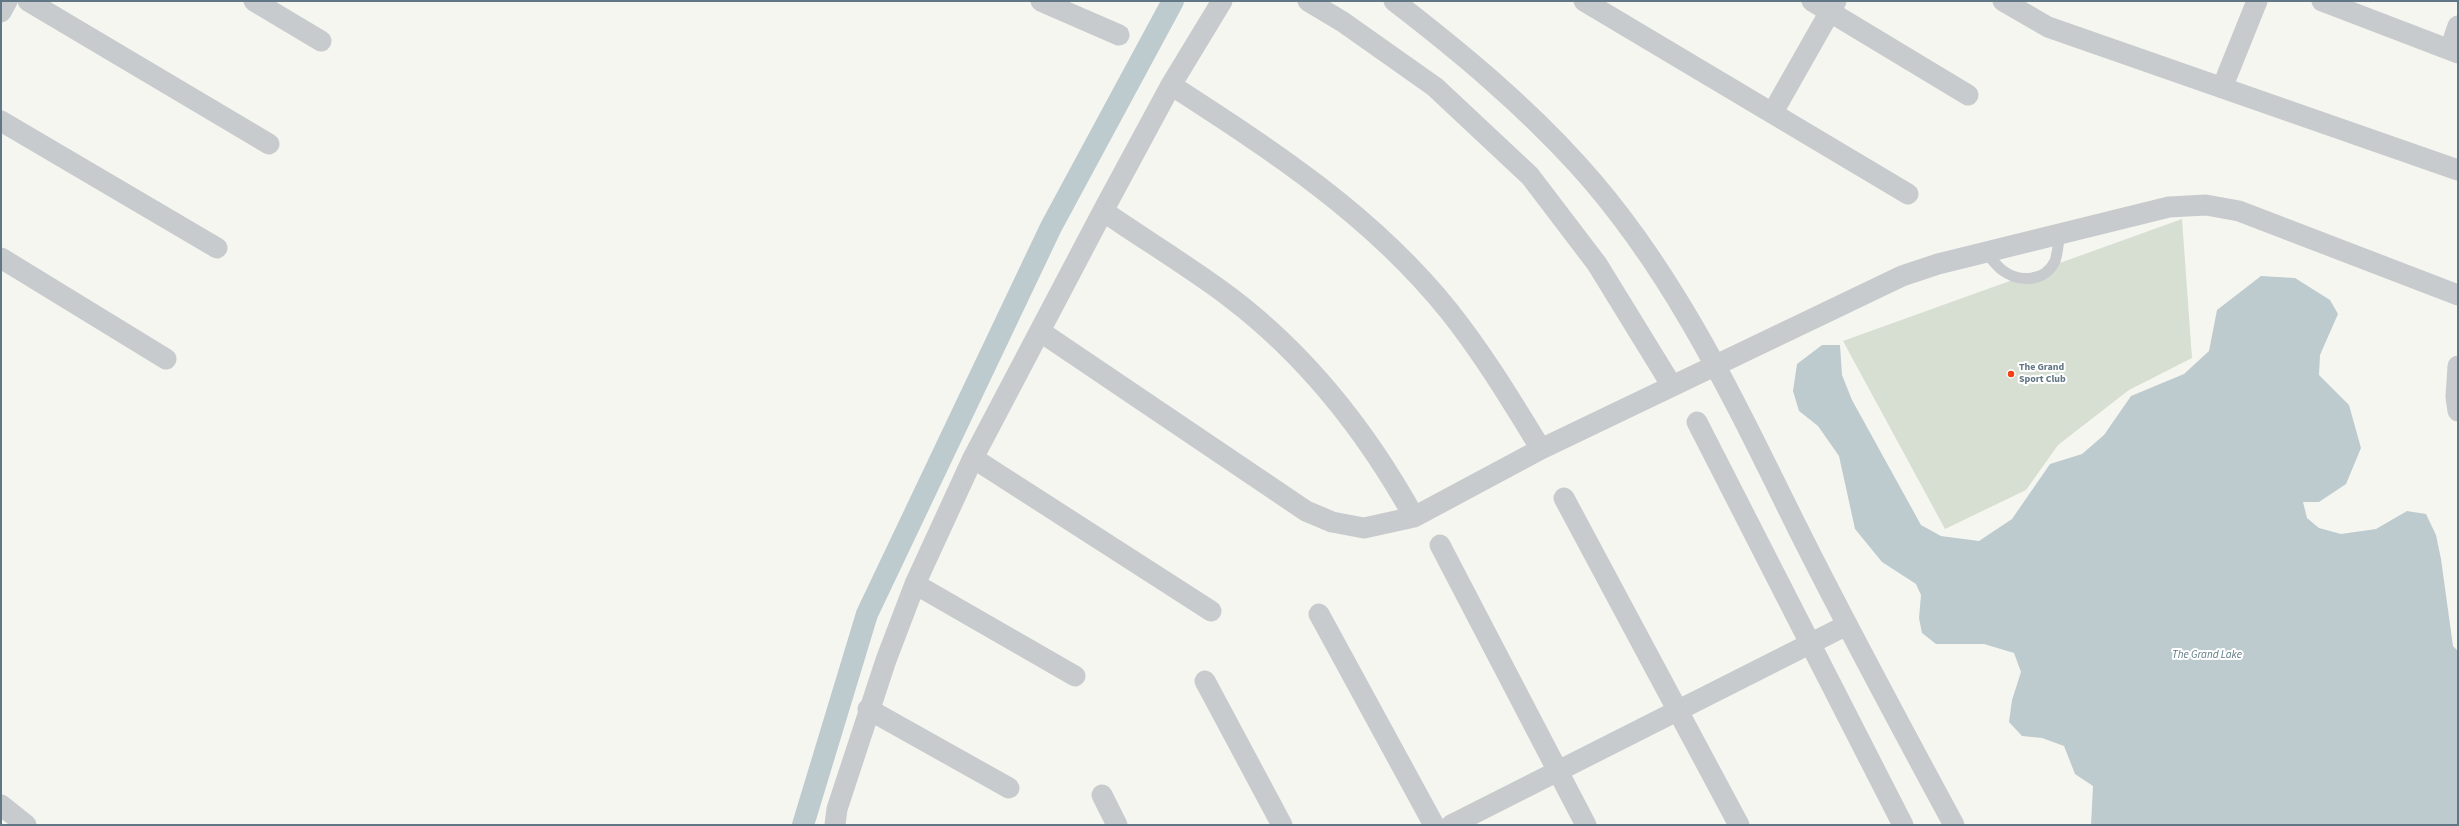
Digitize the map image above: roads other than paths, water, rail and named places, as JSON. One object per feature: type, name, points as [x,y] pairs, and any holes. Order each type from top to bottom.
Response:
[{"type":"street","points":[[1,12],[6,1]]},
{"type":"street","points":[[28,1],[269,144]]},
{"type":"street","points":[[254,1],[321,41]]},
{"type":"street","points":[[1041,1],[1119,36]]},
{"type":"street","points":[[835,825],[838,809],[868,709],[915,584],[973,458],[1041,332],[1103,211],[1171,86],[1222,1]]},
{"type":"street","points":[[1308,1],[1343,22],[1435,87],[1530,176],[1597,264],[1672,386]]},
{"type":"street","points":[[1394,1],[1487,75],[1580,167],[1637,238],[1672,289],[1716,366],[1846,625],[1954,825]]},
{"type":"street","points":[[1584,1],[1773,112],[1908,194]]},
{"type":"street","points":[[1812,1],[1833,6],[1968,95]]},
{"type":"street","points":[[2003,1],[2048,27],[2458,170]]},
{"type":"street","points":[[2222,88],[2257,1]]},
{"type":"street","points":[[2264,1],[2272,1]]},
{"type":"street","points":[[2322,1],[2454,51],[2458,26]]},
{"type":"street","points":[[1773,112],[1833,6]]},
{"type":"street","points":[[1171,86],[1325,189],[1375,233],[1449,310],[1491,367],[1541,449]]},
{"type":"street","points":[[1,121],[217,248]]},
{"type":"street","points":[[1041,332],[1306,511],[1332,522],[1364,528],[1414,517],[1541,449],[1902,276],[1985,252],[2169,207],[2206,205],[2239,211],[2458,295]]},
{"type":"street","points":[[1103,211],[1231,298],[1278,340],[1311,373],[1355,424],[1391,476],[1414,517]]},
{"type":"street","points":[[1,258],[166,359]]},
{"type":"street","points":[[2458,366],[2456,397],[2458,412]]},
{"type":"street","points":[[1697,422],[1808,643],[1903,825]]},
{"type":"street","points":[[973,458],[1211,611]]},
{"type":"street","points":[[1564,498],[1739,825]]},
{"type":"street","points":[[1440,545],[1556,771],[1586,825]]},
{"type":"street","points":[[915,584],[1075,676]]},
{"type":"street","points":[[1319,614],[1434,825]]},
{"type":"street","points":[[1451,825],[1846,625]]},
{"type":"street","points":[[1205,680],[1282,825]]},
{"type":"street","points":[[868,709],[1009,788]]},
{"type":"street","points":[[1102,795],[1117,825]]},
{"type":"street","points":[[1,805],[26,825]]},
{"type":"lane","points":[[1985,252],[2003,270],[2022,279],[2036,278],[2047,272],[2055,260],[2060,233]]},
{"type":"water","name":"The Grand Lake","points":[[2261,276],[2295,278],[2330,300],[2338,314],[2320,355],[2319,375],[2349,405],[2361,448],[2346,484],[2319,502],[2303,502],[2307,518],[2319,528],[2341,534],[2376,529],[2407,511],[2426,514],[2436,535],[2441,559],[2453,646],[2458,651],[2458,825],[2091,825],[2093,786],[2075,774],[2064,746],[2042,738],[2022,736],[2009,722],[2012,700],[2021,672],[2014,653],[1984,644],[1936,644],[1922,633],[1919,618],[1921,595],[1916,584],[1882,562],[1855,529],[1839,456],[1818,426],[1799,411],[1793,391],[1797,364],[1822,345],[1840,345],[1842,375],[1852,400],[1921,525],[1941,536],[1979,541],[2012,519],[2050,464],[2082,454],[2104,435],[2131,396],[2184,374],[2209,351],[2217,310]]},
{"type":"waterway","points":[[803,825],[867,614],[1051,227],[1173,1]]},
{"type":"place","name":"The Grand Sport Club","points":[[2011,374]]}]
